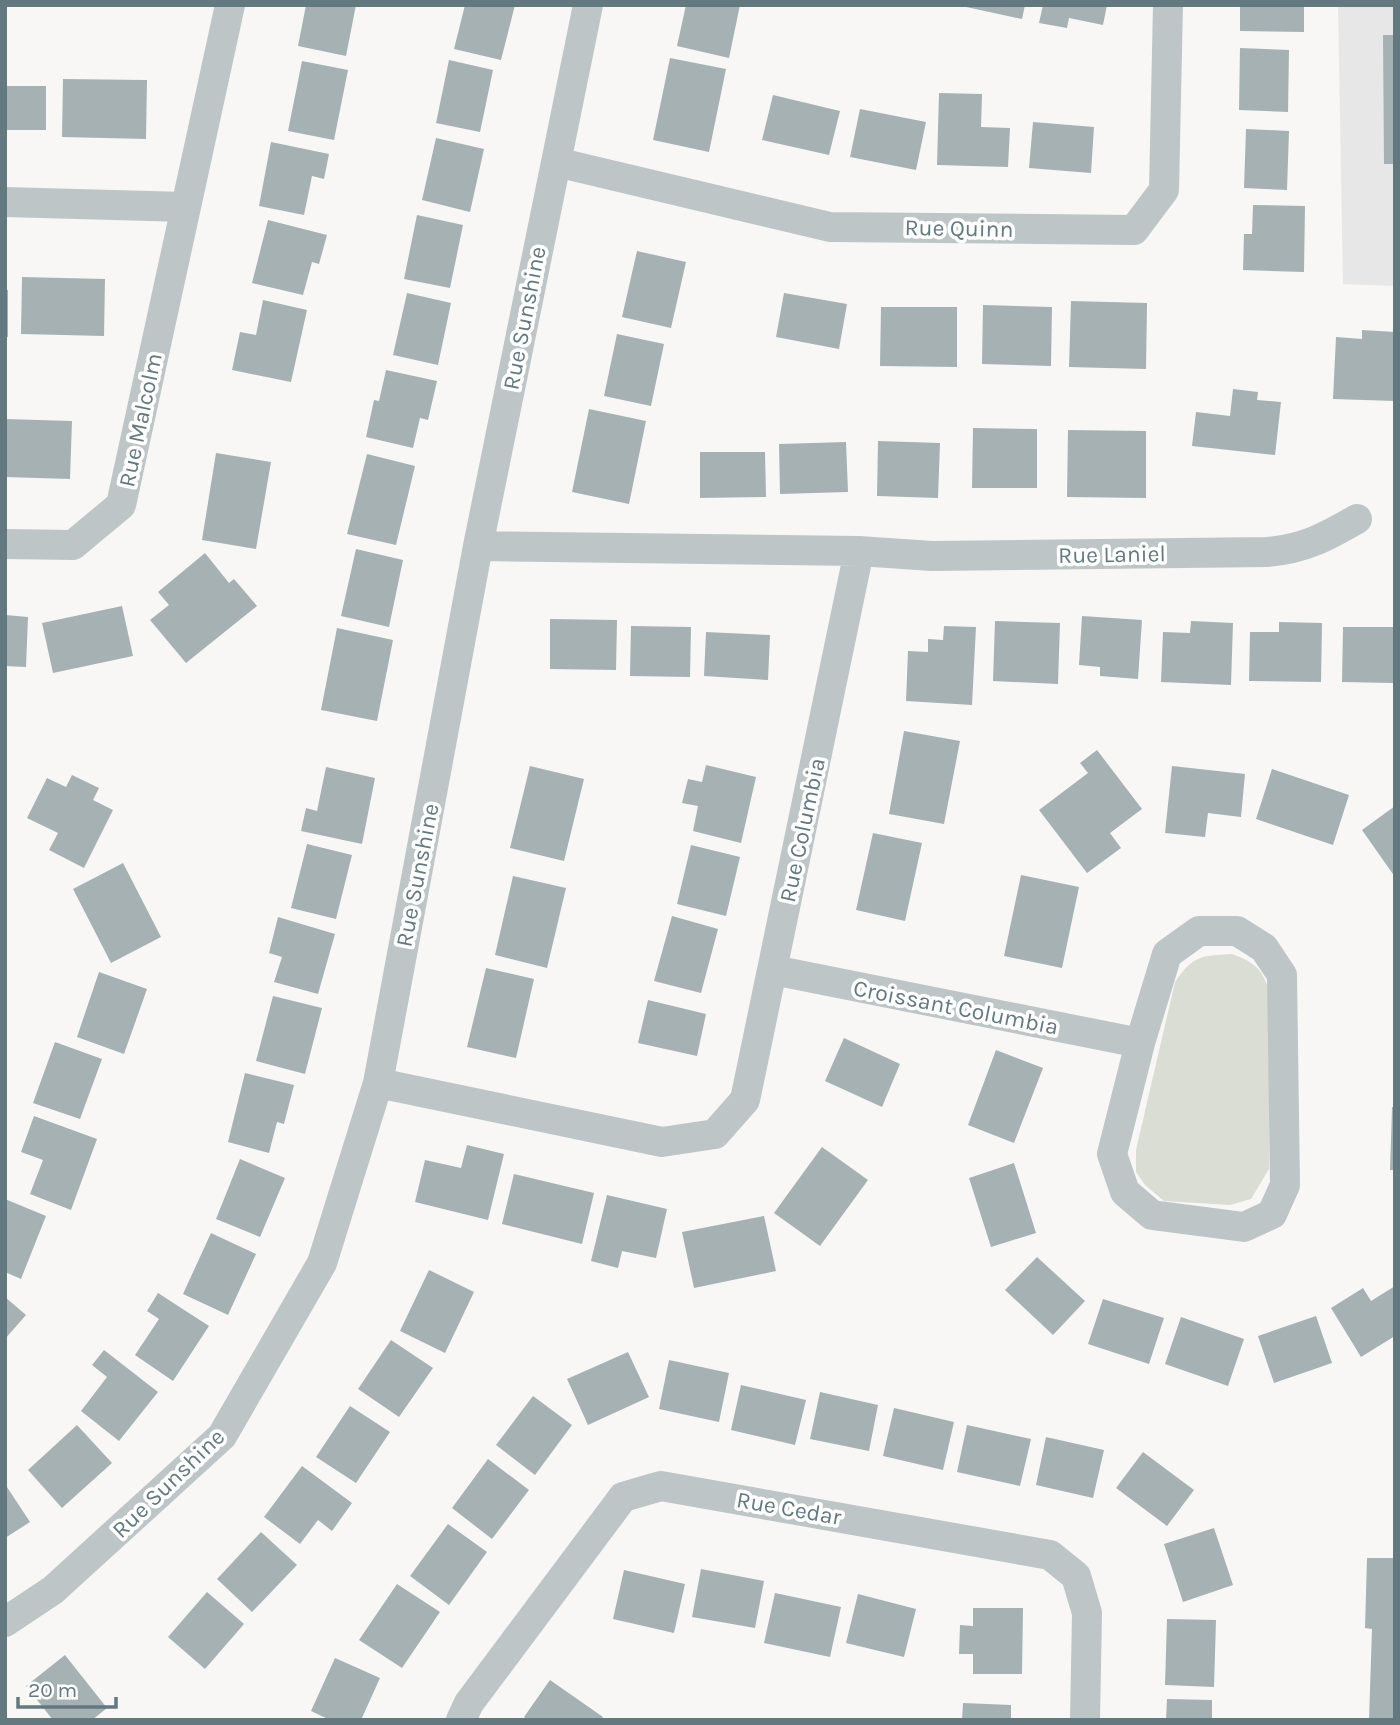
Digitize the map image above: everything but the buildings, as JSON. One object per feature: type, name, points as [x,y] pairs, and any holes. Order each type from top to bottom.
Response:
[{"type":"street","name":"Rue Malcolm","points":[[5,544],[73,545],[121,505],[230,5]]},
{"type":"street","name":"Rue Sunshine","points":[[5,1622],[54,1590],[222,1436],[322,1263],[378,1083],[478,547],[588,5]]},
{"type":"street","name":"Rue Quinn","points":[[556,162],[830,227],[1134,230],[1164,190],[1168,5]]},
{"type":"street","points":[[5,202],[186,206]]},
{"type":"street","name":"Rue Laniel","points":[[859,551],[932,556],[1285,551],[1318,542],[1357,519]]},
{"type":"street","points":[[478,547],[859,551]]},
{"type":"street","name":"Rue Columbia","points":[[378,1083],[662,1142],[715,1134],[745,1100],[859,551]]},
{"type":"street","points":[[1199,931],[1237,931],[1264,948],[1282,975],[1284,1185],[1272,1214],[1244,1227],[1152,1215],[1125,1192],[1112,1154],[1140,1043],[1167,954],[1199,931]]},
{"type":"street","name":"Croissant Columbia","points":[[773,971],[1140,1043]]},
{"type":"street","name":"Rue Cedar","points":[[461,1720],[469,1703],[623,1497],[661,1486],[1050,1555],[1076,1576],[1087,1613],[1085,1720]]},
{"type":"shaded area","points":[[1338,5],[1395,5],[1395,286],[1343,284]]},
{"type":"shaded area","points":[[1232,954],[1257,967],[1270,992],[1269,1169],[1251,1199],[1230,1205],[1164,1201],[1145,1185],[1136,1172],[1136,1150],[1175,982],[1187,967],[1199,959]]}]
